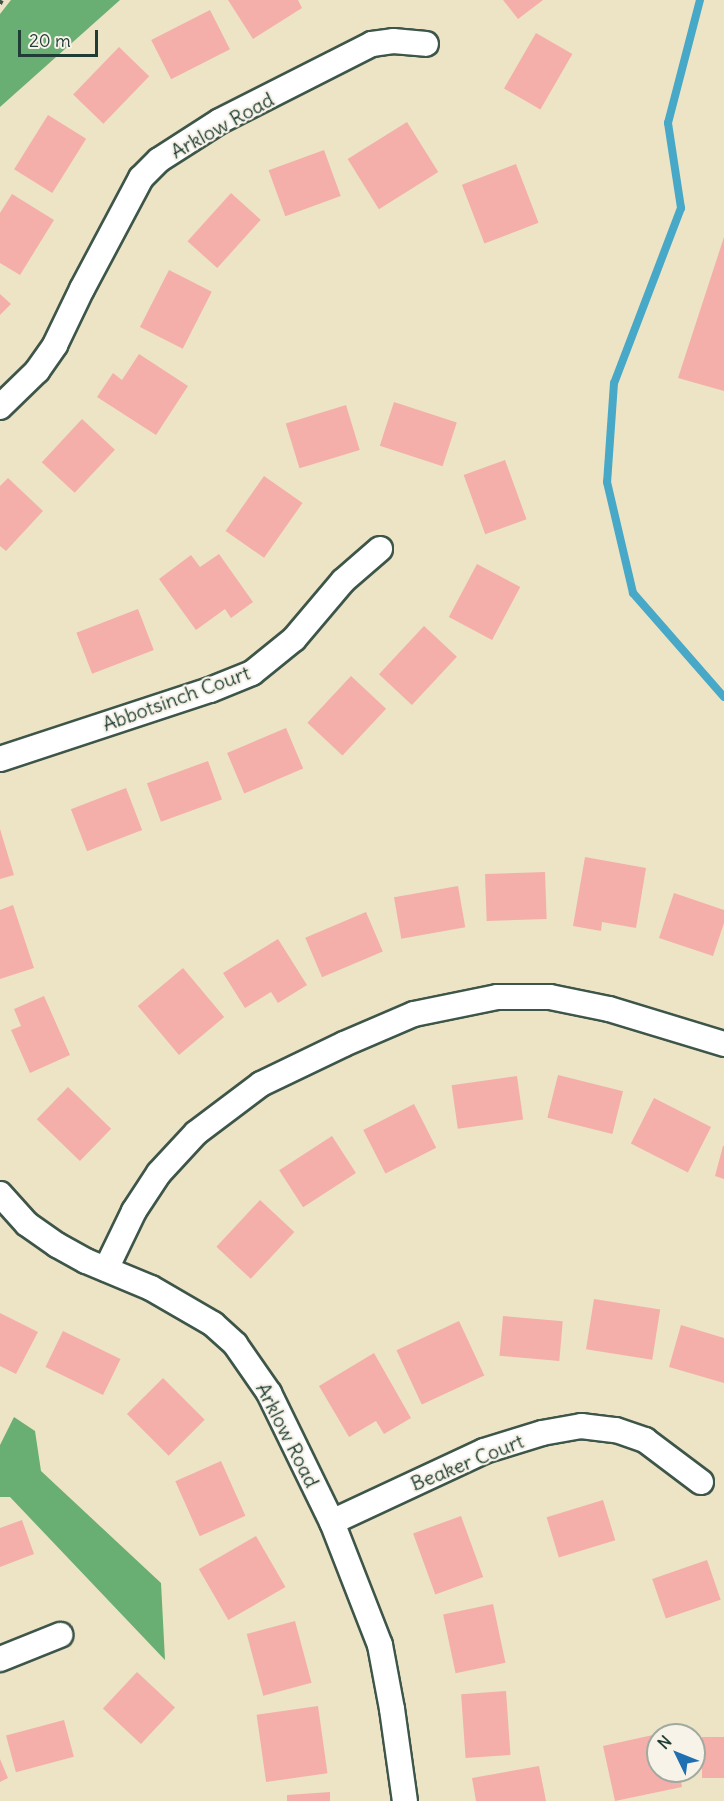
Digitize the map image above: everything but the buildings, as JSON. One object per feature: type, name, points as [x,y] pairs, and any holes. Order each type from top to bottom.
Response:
[{"type":"street","name":"Arklow Road","points":[[0,407],[36,371],[56,345],[82,288],[141,178],[159,160],[220,122],[372,44],[393,41],[426,44]]},
{"type":"street","name":"Abbotsinch Court","points":[[0,759],[210,690],[252,673],[294,639],[343,581],[380,549]]},
{"type":"street","points":[[106,1269],[134,1211],[159,1173],[196,1133],[261,1084],[344,1044],[414,1014],[497,997],[550,997],[609,1009],[724,1044]]},
{"type":"street","name":"Arklow Road","points":[[0,1194],[27,1224],[49,1239],[86,1261],[184,1306],[213,1324],[235,1344],[269,1393],[332,1522],[380,1645],[405,1801]]},
{"type":"street","name":"Beaker Court","points":[[332,1522],[484,1451],[542,1433],[581,1426],[616,1430],[645,1440],[701,1482]]},
{"type":"street","points":[[0,1659],[60,1635]]},
{"type":"green space","points":[[11,0],[120,0],[0,107],[0,14]]},
{"type":"green space","points":[[14,1417],[35,1431],[41,1471],[161,1583],[165,1660],[10,1497],[0,1497],[0,1445]]},
{"type":"waterway","points":[[700,0],[668,123],[681,208],[614,383],[607,482],[633,593],[724,697]]}]
